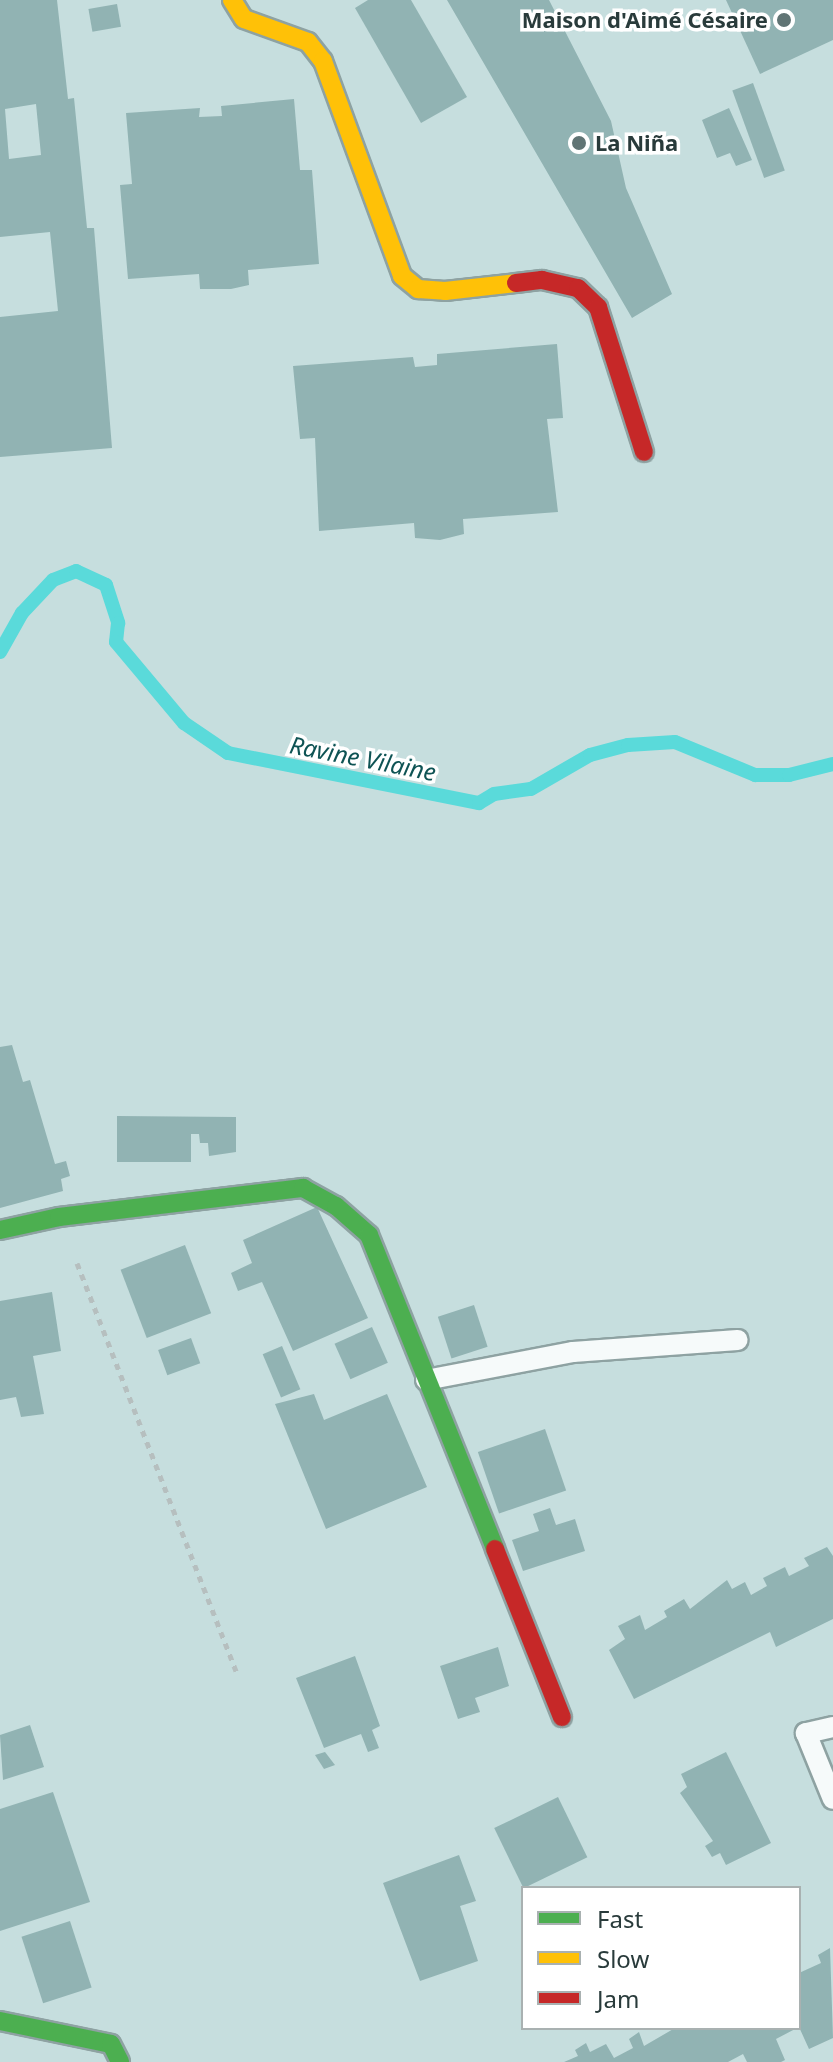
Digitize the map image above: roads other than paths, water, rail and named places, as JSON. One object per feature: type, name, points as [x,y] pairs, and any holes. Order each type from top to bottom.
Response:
[{"type":"street","points":[[232,0],[244,19],[308,42],[323,61],[402,276],[418,289],[445,291],[542,280],[578,288],[598,307],[644,452]]},
{"type":"street","points":[[0,1230],[59,1217],[303,1188],[336,1206],[369,1235],[562,1717]]},
{"type":"street","points":[[0,2021],[111,2044],[120,2062]]},
{"type":"lane","points":[[426,1380],[573,1352],[738,1340]]},
{"type":"lane","points":[[833,1727],[806,1733],[833,1799]]},
{"type":"waterway","name":"Ravine Vilaine","points":[[0,652],[22,613],[53,580],[76,571],[106,585],[118,623],[116,642],[184,723],[228,753],[479,803],[494,794],[531,789],[590,755],[628,745],[675,742],[755,775],[789,775],[833,764]]},
{"type":"place","name":"Maison d'Aimé Césaire","points":[[784,20]]},
{"type":"place","name":"La Niña","points":[[579,143]]}]
